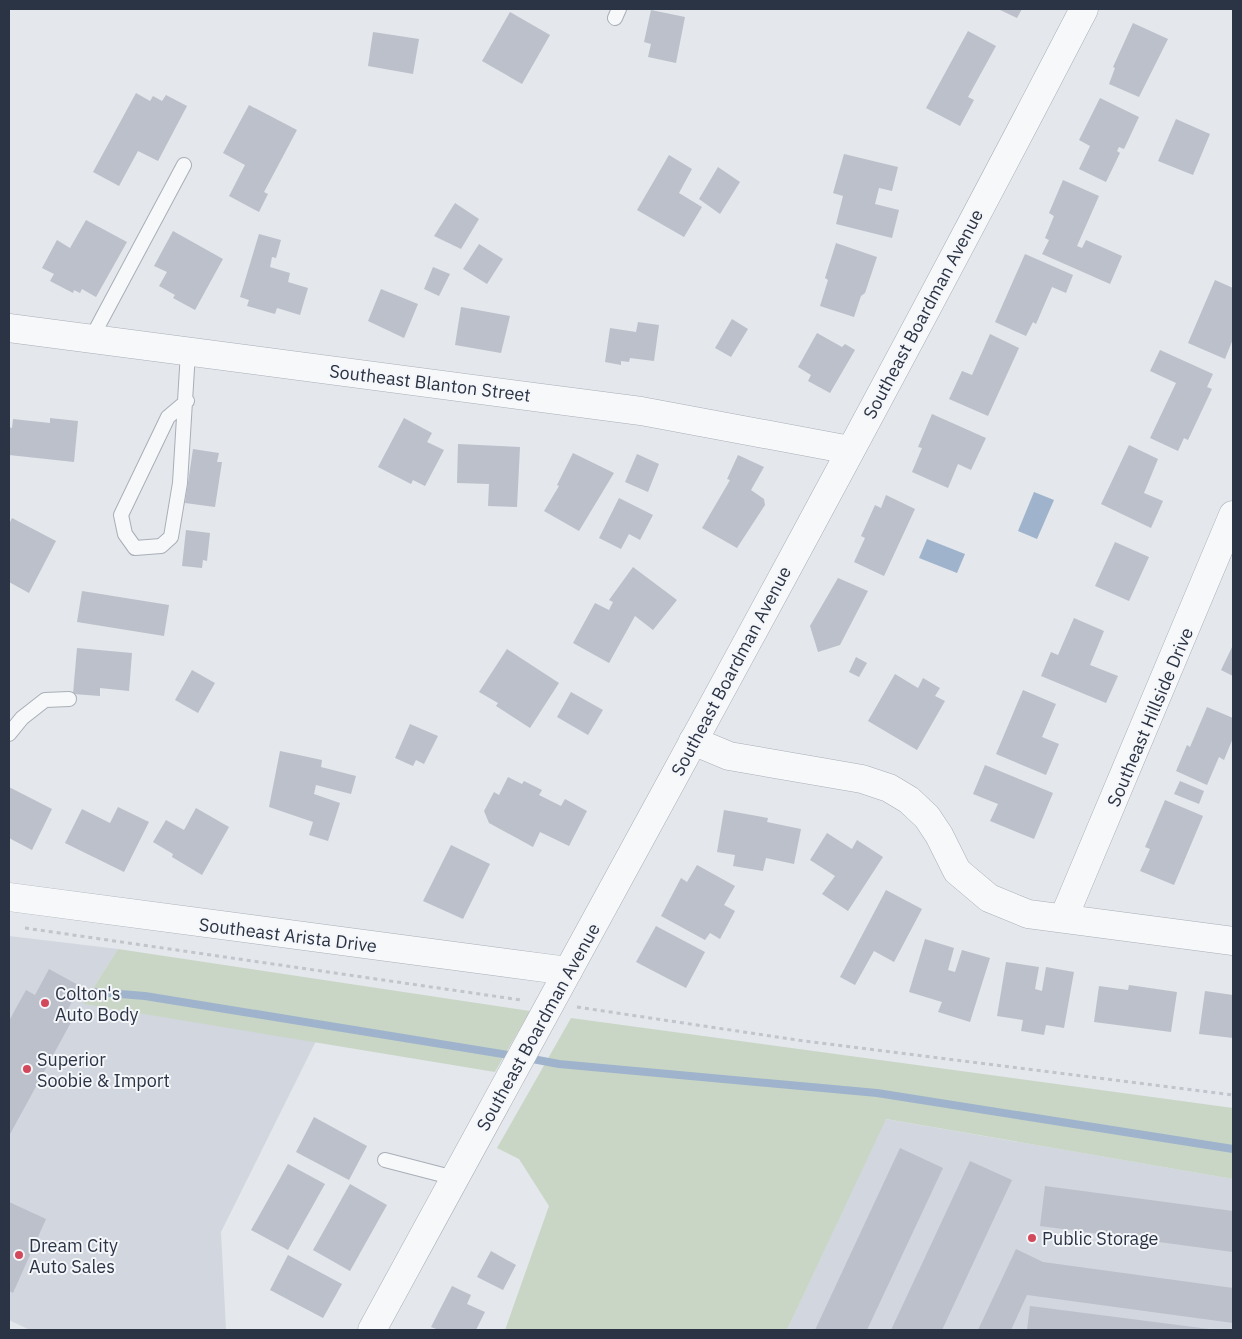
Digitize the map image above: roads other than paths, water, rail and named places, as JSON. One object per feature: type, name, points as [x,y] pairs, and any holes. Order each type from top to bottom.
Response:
[{"type":"street","name":"Southeast Boardman Avenue","points":[[372,1330],[850,450],[1084,9]]},
{"type":"street","name":"Southeast Blanton Street","points":[[9,328],[478,388],[641,411],[850,450]]},
{"type":"street","name":"Southeast Hillside Drive","points":[[1064,917],[1233,515]]},
{"type":"street","points":[[693,741],[729,756],[862,779],[889,788],[909,800],[926,817],[939,835],[957,871],[989,898],[1028,914],[1064,917],[1233,941]]},
{"type":"street","name":"Southeast Arista Drive","points":[[9,897],[568,972]]},
{"type":"lane","points":[[91,339],[184,165]]},
{"type":"lane","points":[[187,401],[168,417],[121,515],[125,534],[136,548],[161,546],[171,537],[180,483],[187,401],[188,352]]},
{"type":"lane","points":[[9,734],[22,718],[45,700],[69,699]]},
{"type":"lane","points":[[385,1160],[443,1175],[453,1180]]},
{"type":"water","points":[[1034,492],[1054,500],[1037,539],[1018,531]]},
{"type":"water","points":[[927,539],[965,554],[957,573],[919,558]]},
{"type":"waterway","points":[[95,992],[145,996],[515,1056]]},
{"type":"waterway","points":[[527,1058],[559,1064],[877,1093],[1233,1149]]},
{"type":"place","name":"Colton's Auto Body","points":[[45,1003]]},
{"type":"place","name":"Superior Soobie & Import","points":[[27,1069]]},
{"type":"place","name":"Public Storage","points":[[1032,1238]]},
{"type":"place","name":"Dream City Auto Sales","points":[[19,1255]]}]
